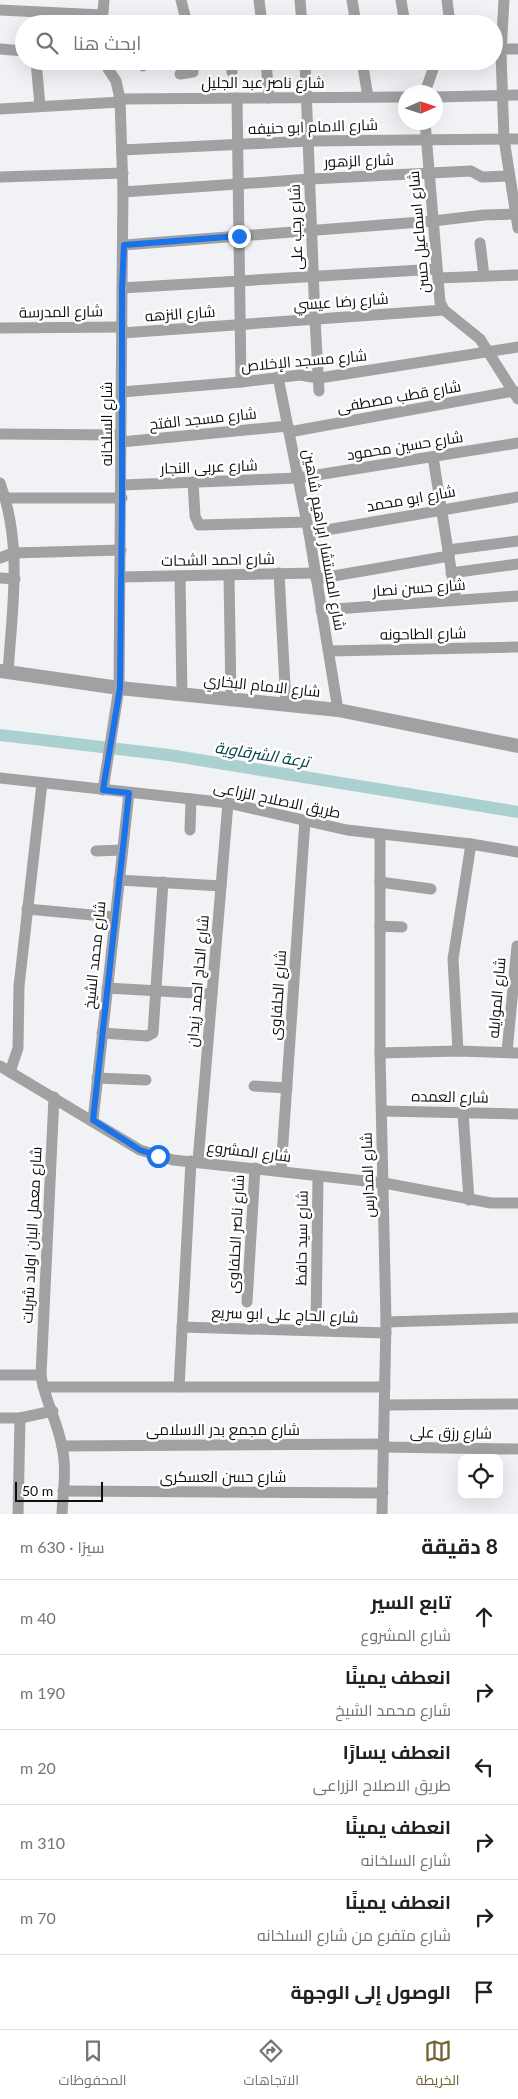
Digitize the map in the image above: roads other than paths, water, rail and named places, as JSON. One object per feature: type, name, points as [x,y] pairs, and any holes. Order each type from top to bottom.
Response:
[{"type":"street","points":[[102,15],[104,0]]},
{"type":"street","points":[[181,0],[185,15]]},
{"type":"street","points":[[259,0],[261,15]]},
{"type":"street","points":[[300,0],[301,15]]},
{"type":"street","points":[[352,0],[354,15]]},
{"type":"street","points":[[401,0],[404,15]]},
{"type":"street","points":[[447,0],[449,15]]},
{"type":"street","points":[[503,15],[504,0]]},
{"type":"street","points":[[0,10],[57,15]]},
{"type":"street","points":[[0,49],[15,50]]},
{"type":"street","points":[[503,51],[518,49]]},
{"type":"street","points":[[37,70],[40,106]]},
{"type":"street","name":"شارع السلخانه","points":[[103,790],[120,688],[122,288],[124,245],[120,100],[116,81],[108,70]]},
{"type":"street","points":[[180,74],[193,72],[193,70]]},
{"type":"street","points":[[267,70],[269,98]]},
{"type":"street","name":"شارع رجب على","points":[[305,70],[319,391]]},
{"type":"street","points":[[364,70],[368,97]]},
{"type":"street","points":[[427,85],[433,70]]},
{"type":"street","points":[[500,70],[504,139],[512,180],[518,228]]},
{"type":"street","points":[[443,96],[518,96]]},
{"type":"street","name":"شارع ناصر عبد الجليل","points":[[0,109],[120,100],[398,97]]},
{"type":"street","points":[[237,98],[241,382]]},
{"type":"street","name":"شارع اسماعيل حسن","points":[[425,130],[440,302],[444,310],[470,330],[489,352],[516,395]]},
{"type":"street","name":"شارع الامام ابو حنيفه","points":[[122,150],[308,141],[518,139]]},
{"type":"street","name":"شارع الزهور","points":[[124,192],[310,178],[471,171],[482,177],[512,180]]},
{"type":"street","points":[[0,177],[123,173]]},
{"type":"street","points":[[124,245],[433,221],[484,214],[516,214]]},
{"type":"street","points":[[480,243],[484,276]]},
{"type":"street","points":[[122,288],[438,273],[484,276],[518,275]]},
{"type":"street","name":"شارع رضا عيسي","points":[[240,325],[444,310]]},
{"type":"street","name":"شارع النزهه","points":[[122,330],[240,325]]},
{"type":"street","name":"شارع المدرسة","points":[[0,328],[122,330]]},
{"type":"street","name":"شارع مسجد الإخلاص","points":[[122,392],[300,375],[318,378],[518,347]]},
{"type":"street","name":"شارع المستشار ابراهيم شاهين","points":[[278,377],[308,528],[338,710]]},
{"type":"street","name":"شارع قطب مصطفى","points":[[288,429],[516,395]]},
{"type":"street","name":"شارع مسجد الفتح","points":[[0,434],[122,439],[288,429]]},
{"type":"street","name":"شارع حسين محمود","points":[[298,478],[518,443]]},
{"type":"street","points":[[434,457],[456,600]]},
{"type":"street","name":"شارع عربى النجار","points":[[122,485],[298,478]]},
{"type":"street","name":"شارع ابو محمد","points":[[194,482],[195,516],[199,525],[204,526],[308,528],[518,497]]},
{"type":"street","points":[[0,483],[6,498],[10,517],[15,578],[4,672]]},
{"type":"street","points":[[6,498],[122,498]]},
{"type":"street","name":"شارع احمد الشحات","points":[[121,577],[279,573],[316,576],[518,541]]},
{"type":"street","points":[[0,558],[13,554],[121,550]]},
{"type":"street","points":[[451,574],[518,564]]},
{"type":"street","points":[[279,573],[286,705]]},
{"type":"street","points":[[229,574],[231,699]]},
{"type":"street","points":[[180,576],[182,694]]},
{"type":"street","points":[[0,578],[15,578]]},
{"type":"street","name":"شارع حسن نصار","points":[[321,610],[518,596]]},
{"type":"street","name":"شارع الطاحونه","points":[[329,651],[518,647]]},
{"type":"street","name":"شارع الامام البخاري","points":[[4,672],[120,688],[338,710],[518,746]]},
{"type":"street","name":"طريق الاصلاح الزراعى","points":[[0,778],[228,803],[346,830],[471,844],[518,852]]},
{"type":"street","points":[[5,1069],[18,1048],[19,986],[42,783]]},
{"type":"street","name":"شارع محمد الشيخ","points":[[93,1120],[129,793]]},
{"type":"street","points":[[190,830],[191,799]]},
{"type":"street","name":"شارع الحاج احمد زيدان","points":[[179,1387],[195,1161],[212,994],[228,803]]},
{"type":"street","name":"شارع الحلفاوى","points":[[281,1171],[306,820]]},
{"type":"street","name":"شارع المدارس","points":[[380,834],[380,1053],[386,1327],[382,1514]]},
{"type":"street","points":[[458,1051],[453,960],[471,844]]},
{"type":"street","points":[[96,852],[122,850]]},
{"type":"street","points":[[118,880],[221,886]]},
{"type":"street","points":[[102,1033],[150,1036],[154,1030],[163,882]]},
{"type":"street","points":[[380,882],[431,889]]},
{"type":"street","points":[[27,909],[114,917]]},
{"type":"street","points":[[380,926],[402,927]]},
{"type":"street","name":"شارع الموايله","points":[[512,1053],[517,946]]},
{"type":"street","points":[[107,988],[212,994]]},
{"type":"street","points":[[380,1053],[458,1051],[512,1053]]},
{"type":"street","name":"شارع المشروع","points":[[5,1069],[93,1120],[140,1150],[173,1160],[384,1184],[469,1200],[518,1203]]},
{"type":"street","points":[[97,1078],[146,1080]]},
{"type":"street","points":[[254,1086],[287,1088]]},
{"type":"street","name":"شارع معمل البان اولاد شربات","points":[[54,1097],[41,1375],[43,1388],[53,1411],[62,1446],[62,1514]]},
{"type":"street","name":"شارع العمده","points":[[382,1111],[518,1114]]},
{"type":"street","points":[[463,1112],[469,1200]]},
{"type":"street","name":"شارع ناصر الحلفاوى","points":[[247,1302],[255,1168]]},
{"type":"street","name":"شارع سيد حافظ","points":[[316,1330],[318,1176]]},
{"type":"street","name":"شارع الحاج على ابو سريع","points":[[182,1327],[316,1330],[518,1318]]},
{"type":"street","points":[[0,1375],[41,1375]]},
{"type":"street","points":[[43,1388],[385,1387]]},
{"type":"street","points":[[385,1405],[518,1404]]},
{"type":"street","points":[[0,1418],[20,1418],[53,1411]]},
{"type":"street","points":[[18,1514],[20,1418]]},
{"type":"street","name":"شارع مجمع بدر الاسلامى","points":[[62,1446],[384,1446]]},
{"type":"street","name":"شارع رزق على","points":[[384,1446],[518,1449]]},
{"type":"street","name":"شارع حسن العسكرى","points":[[63,1491],[383,1493]]},
{"type":"waterway","name":"ترعة الشرقاوية","points":[[0,735],[169,755],[518,812]]}]
